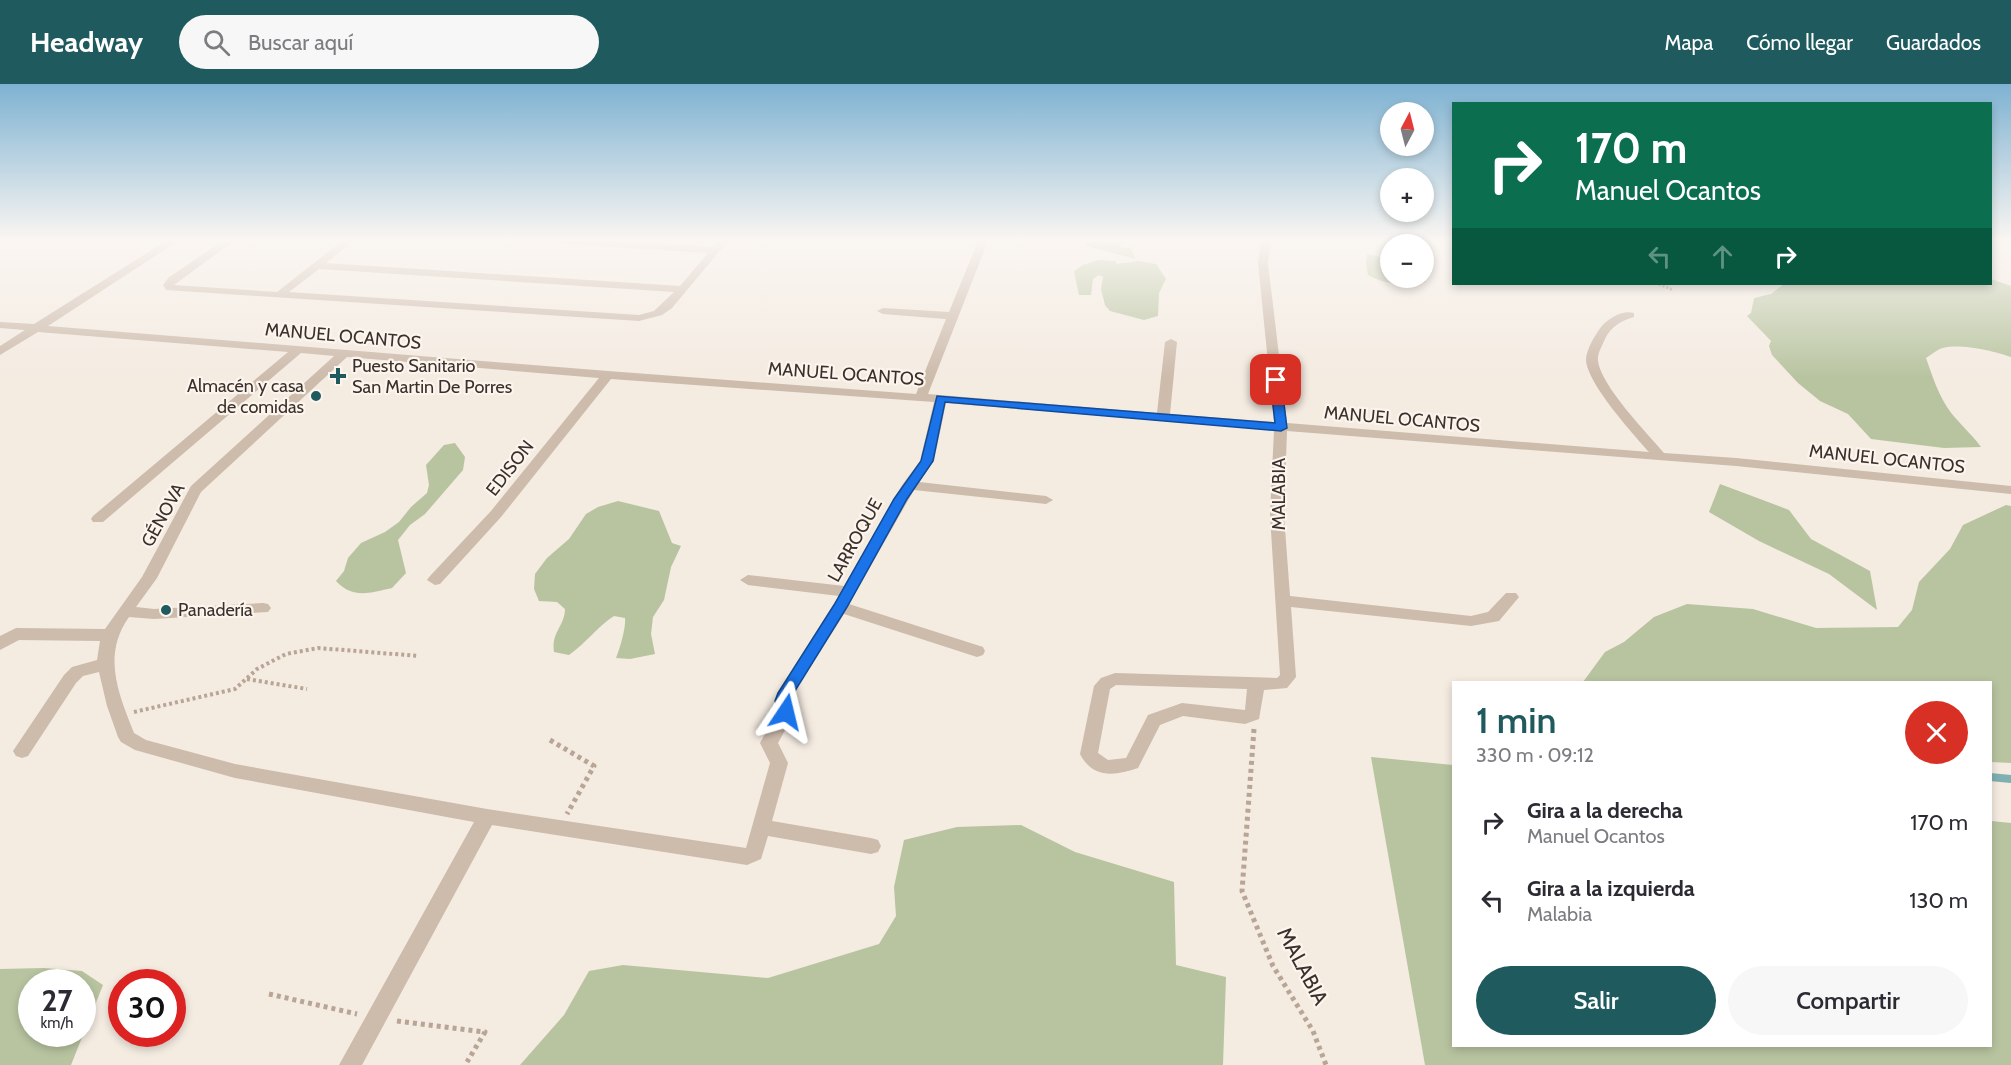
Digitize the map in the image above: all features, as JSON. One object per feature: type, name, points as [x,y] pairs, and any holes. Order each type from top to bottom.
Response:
[{"type":"street","points":[[0,351],[101,287]]},
{"type":"street","points":[[169,287],[278,296],[639,318],[658,313],[668,306],[683,289]]},
{"type":"street","points":[[278,296],[290,287]]},
{"type":"street","points":[[648,287],[683,289]]},
{"type":"street","points":[[921,397],[965,287]]},
{"type":"street","name":"MALABIA","points":[[1255,709],[1253,714],[1245,717],[1182,709],[1167,713],[1154,720],[1132,763],[1117,769],[1101,766],[1094,762],[1089,754],[1102,686],[1107,681],[1281,684],[1288,677],[1276,515],[1281,428],[1266,287]]},
{"type":"street","points":[[883,311],[953,316]]},
{"type":"street","points":[[1630,315],[1620,317],[1607,326],[1592,361],[1594,369],[1620,409],[1660,457]]},
{"type":"street","name":"MANUEL OCANTOS","points":[[0,325],[343,354],[921,397],[1281,428],[1804,468],[1893,480],[2011,490]]},
{"type":"street","points":[[1163,417],[1171,342]]},
{"type":"street","points":[[98,519],[298,350]]},
{"type":"street","name":"GÉNOVA","points":[[110,634],[148,579],[185,505],[196,489],[343,354]]},
{"type":"street","name":"EDISON","points":[[435,580],[496,514],[608,375]]},
{"type":"street","name":"LARROQUE","points":[[760,827],[779,763],[769,743],[786,712],[783,701],[785,693],[840,607],[909,485],[927,461],[941,399]]},
{"type":"street","points":[[909,485],[1046,500]]},
{"type":"street","points":[[748,580],[848,592]]},
{"type":"street","points":[[1283,601],[1471,621],[1493,617],[1511,597]]},
{"type":"street","points":[[840,607],[976,651]]},
{"type":"street","points":[[124,611],[154,614],[263,608]]},
{"type":"street","points":[[0,644],[16,634],[110,634],[106,649],[106,664],[118,715],[126,737],[141,745],[235,771],[487,817],[747,857],[754,853],[760,827],[872,846]]},
{"type":"street","points":[[22,751],[70,679],[78,671],[106,664]]},
{"type":"street","points":[[1255,709],[1256,684]]},
{"type":"street","points":[[350,1065],[487,817]]},
{"type":"path","points":[[1665,287],[1673,290]]},
{"type":"path","points":[[118,715],[236,689],[256,669],[286,654],[318,648],[419,656]]},
{"type":"path","points":[[246,679],[307,689]]},
{"type":"path","name":"MALABIA","points":[[1255,709],[1242,891],[1273,966],[1313,1031],[1326,1065]]},
{"type":"path","points":[[550,740],[594,766],[559,827]]},
{"type":"green space","points":[[1077,287],[1092,287],[1091,295],[1079,295]]},
{"type":"green space","points":[[1101,287],[1162,287],[1159,293],[1158,316],[1144,320],[1110,311],[1105,305]]},
{"type":"green space","points":[[1780,287],[2011,287],[2011,357],[1987,350],[1958,346],[1941,349],[1926,358],[1947,407],[1981,447],[1944,448],[1871,439],[1848,414],[1820,401],[1798,383],[1772,355],[1769,346],[1771,341],[1747,316],[1751,313],[1754,298],[1771,294]]},
{"type":"green space","points":[[455,443],[465,457],[463,470],[425,514],[410,525],[398,540],[406,573],[392,588],[376,592],[355,592],[342,587],[336,581],[344,571],[348,558],[361,543],[385,532],[399,522],[427,493],[429,485],[426,465],[444,445]]},
{"type":"green space","points":[[1720,484],[1789,510],[1811,539],[1870,571],[1877,610],[1829,574],[1759,541],[1709,512]]},
{"type":"green space","points":[[618,501],[659,511],[672,543],[681,546],[671,567],[664,600],[653,617],[651,634],[655,654],[630,659],[616,658],[624,632],[625,618],[614,616],[569,655],[554,652],[554,639],[563,620],[565,609],[557,602],[539,601],[534,589],[535,574],[547,558],[569,539],[586,514],[598,507]]},
{"type":"green space","points":[[2006,505],[2011,506],[2011,763],[1992,762],[1992,681],[1584,681],[1605,652],[1624,642],[1654,617],[1687,604],[1753,609],[1816,628],[1898,627],[1912,610],[1919,582],[1950,549],[1963,525]]},
{"type":"green space","points":[[1371,757],[1452,765],[1452,1047],[1992,1047],[1992,821],[2011,823],[2011,1065],[1425,1065]]},
{"type":"green space","points":[[1021,825],[1075,852],[1174,882],[1176,965],[1226,977],[1223,1065],[520,1065],[564,1015],[589,971],[623,965],[768,978],[879,944],[896,916],[894,887],[904,840],[957,827]]},
{"type":"green space","points":[[44,968],[57,969],[18,969],[18,1047],[78,1047],[71,1065],[0,1065],[0,969]]},
{"type":"green space","points":[[96,980],[103,985],[96,1002]]},
{"type":"waterway","points":[[1992,777],[2011,779]]},
{"type":"place","name":"Puesto Sanitario San Martin De Porres","points":[[338,376]]},
{"type":"place","name":"Almacén y casa de comidas","points":[[316,396]]},
{"type":"place","name":"Panadería","points":[[166,610]]},
{"type":"route","points":[[786,712],[783,701],[785,693],[840,607],[901,499],[927,461],[941,399],[1281,428],[1276,380]]}]
